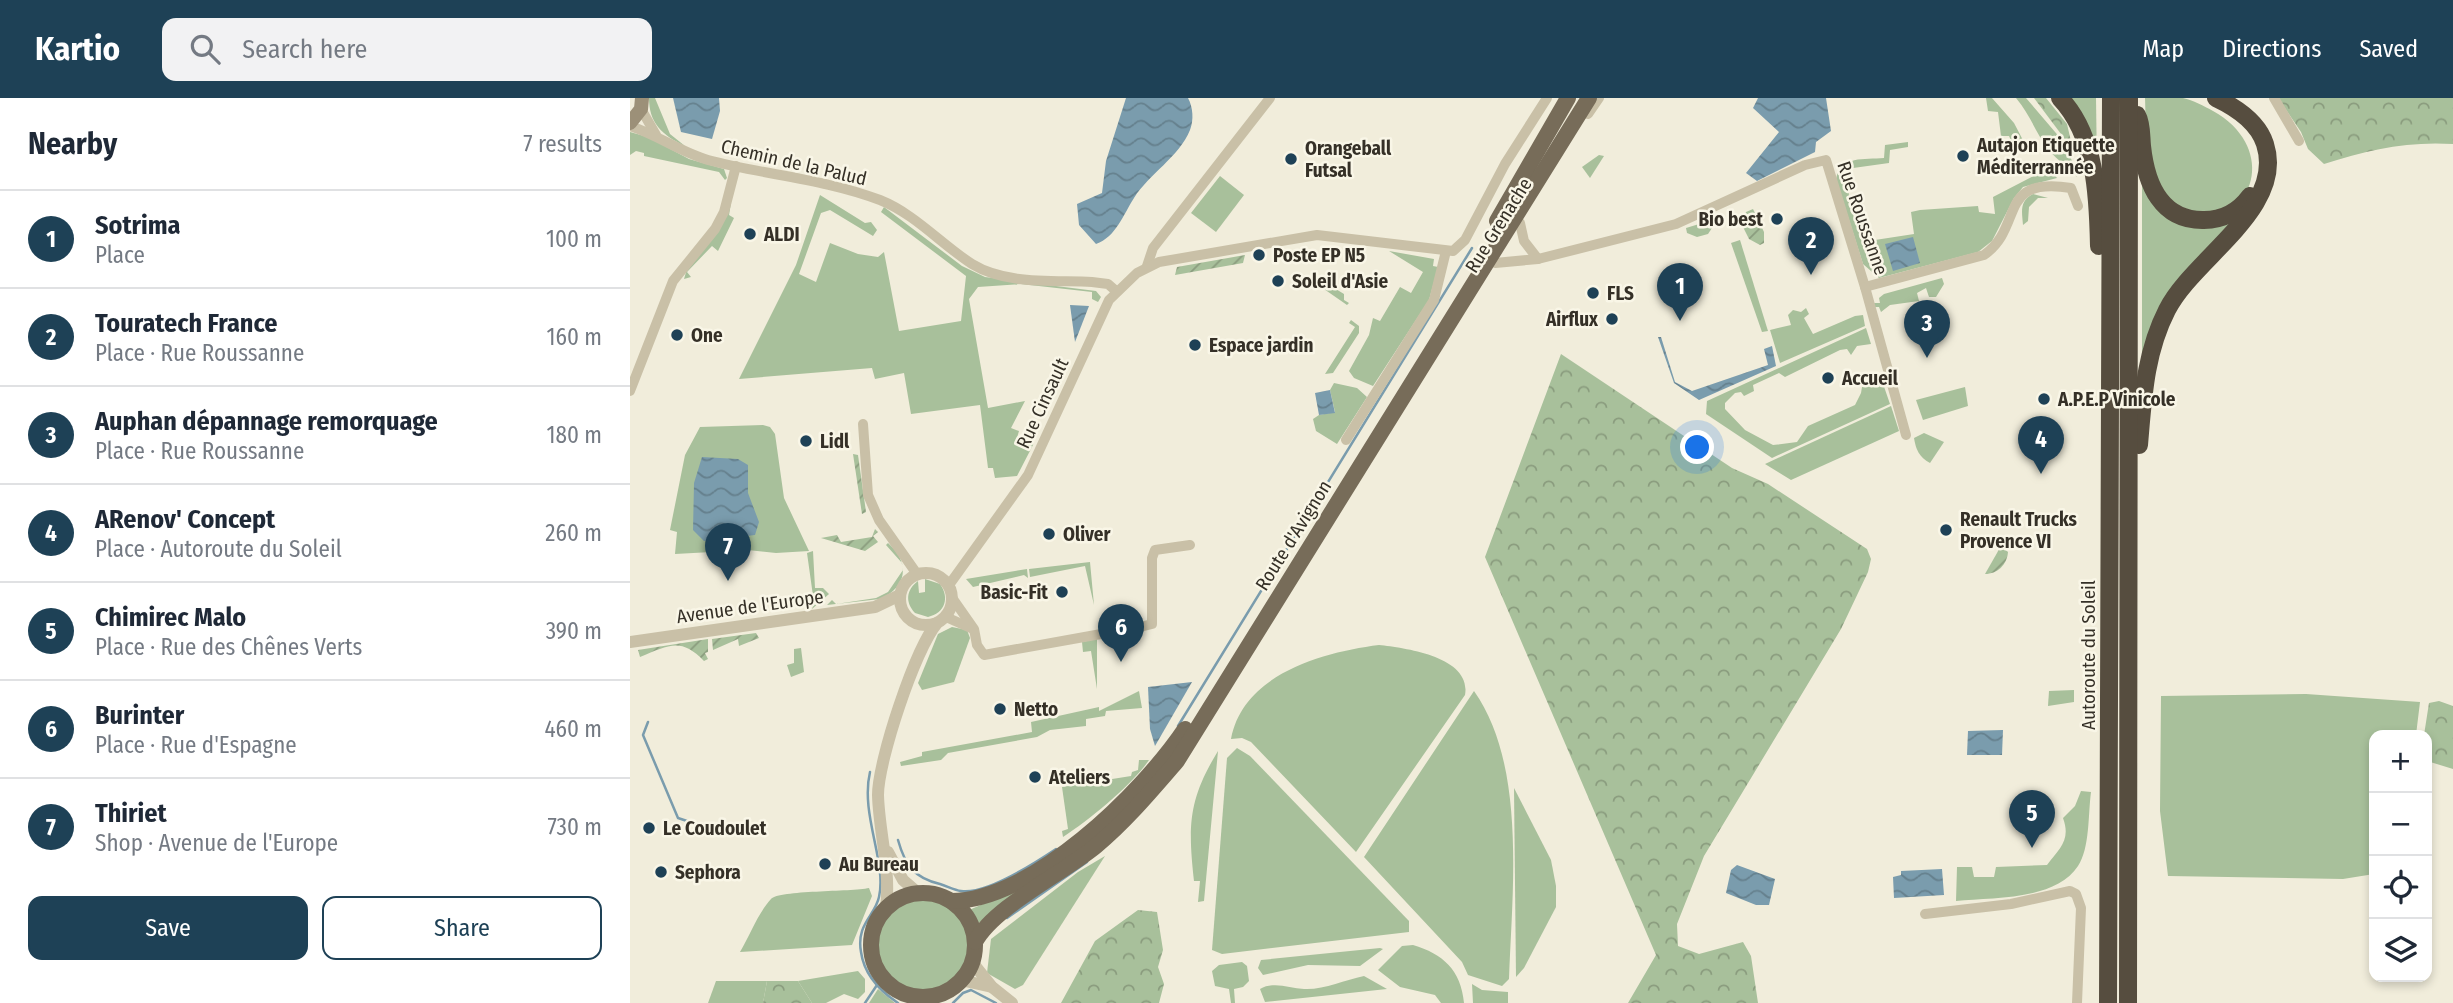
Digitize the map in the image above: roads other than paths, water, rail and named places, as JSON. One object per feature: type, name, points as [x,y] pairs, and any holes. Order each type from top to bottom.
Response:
[{"type":"highway","points":[[2060,98],[2080,128],[2092,170],[2103,313],[2110,351]]},
{"type":"highway","name":"Autoroute du Soleil","points":[[2108,1003],[2111,98]]},
{"type":"highway","points":[[2129,100],[2140,120],[2146,174],[2156,197],[2180,216],[2211,220],[2229,214],[2245,202],[2258,178],[2260,160],[2249,133],[2241,123],[2199,98]]},
{"type":"highway","points":[[2129,510],[2135,481],[2147,367],[2158,327],[2189,276],[2250,212],[2267,178],[2266,149],[2259,132],[2236,109],[2216,98]]},
{"type":"highway","points":[[2128,1003],[2129,100]]},
{"type":"main road","name":"Route d'Avignon","points":[[951,901],[971,899],[999,890],[1057,858],[1104,822],[1164,759],[1426,341],[1569,98]]},
{"type":"main road","name":"Route d'Avignon","points":[[975,942],[997,916],[1075,862],[1123,823],[1177,761],[1588,98]]},
{"type":"main road","points":[[630,125],[641,104]]},
{"type":"main road","points":[[918,893],[935,894],[951,901],[968,919],[975,942],[972,962],[961,980],[944,997],[906,998],[883,978],[872,955],[873,929],[886,908],[901,897],[918,893]]},
{"type":"street","name":"Rue Cinsault","points":[[949,585],[1028,475],[1116,291],[1147,266],[1150,253],[1270,98]]},
{"type":"street","points":[[1147,266],[1317,235],[1446,251],[1458,248],[1465,240],[1505,164],[1547,98]]},
{"type":"street","name":"Rue Grenache","points":[[1422,366],[1442,342],[1495,263],[1599,98]]},
{"type":"street","points":[[2274,98],[2299,141]]},
{"type":"street","points":[[641,104],[656,135]]},
{"type":"street","name":"Chemin de la Palud","points":[[630,125],[656,135],[681,151],[736,166],[828,184],[883,202],[972,264],[993,274],[1108,284],[1116,291]]},
{"type":"street","name":"Rue Roussanne","points":[[1495,263],[1538,259],[1676,223],[1805,165],[1826,160],[1906,435]]},
{"type":"street","points":[[630,391],[673,281],[715,229],[724,212],[736,166]]},
{"type":"street","name":"Rue Roussanne","points":[[1865,290],[1984,255],[1993,249],[2020,195],[2034,188],[2071,188],[2078,206]]},
{"type":"street","points":[[1520,223],[1524,241],[1538,259]]},
{"type":"street","points":[[1159,262],[1162,237]]},
{"type":"street","points":[[1346,440],[1434,300],[1446,251]]},
{"type":"street","points":[[863,424],[868,495],[878,520],[918,574]]},
{"type":"street","points":[[923,647],[918,624],[904,613],[900,595],[908,579],[918,574],[934,573],[949,585],[953,599],[974,629],[977,645],[984,655],[1152,624],[1152,558],[1155,550],[1190,545]]},
{"type":"street","name":"Avenue de l'Europe","points":[[630,642],[875,607],[900,595]]},
{"type":"street","points":[[886,908],[884,840],[878,796],[882,761],[923,647],[953,599]]},
{"type":"street","name":"Avenue de l'Europe","points":[[875,607],[904,613]]},
{"type":"street","points":[[918,624],[942,620],[974,629]]},
{"type":"street","points":[[884,840],[896,871],[918,893]]},
{"type":"street","points":[[1925,914],[2011,904],[2057,892],[2070,891],[2076,894],[2081,908],[2077,1003]]},
{"type":"street","points":[[972,962],[992,987],[1012,1003]]},
{"type":"street","points":[[961,980],[992,987]]},
{"type":"water","points":[[673,98],[719,98],[720,111],[712,139],[681,132]]},
{"type":"water","points":[[1126,98],[1188,98],[1192,114],[1191,126],[1179,149],[1140,189],[1114,231],[1096,244],[1079,225],[1077,204],[1102,193],[1106,161]]},
{"type":"water","points":[[1758,98],[1826,98],[1831,131],[1816,142],[1815,152],[1757,181],[1746,173],[1779,132],[1753,108]]},
{"type":"water","points":[[1913,237],[1920,263],[1893,271],[1885,244]]},
{"type":"water","points":[[1070,305],[1089,306],[1075,342]]},
{"type":"water","points":[[1658,337],[1661,337],[1675,382],[1692,391],[1768,365],[1764,349],[1772,346],[1776,366],[1699,400],[1674,383]]},
{"type":"water","points":[[1330,390],[1335,413],[1319,415],[1315,393]]},
{"type":"water","points":[[702,457],[738,459],[748,465],[748,493],[759,522],[755,535],[704,541],[693,530],[694,483]]},
{"type":"water","points":[[1192,682],[1155,746],[1150,729],[1148,687]]},
{"type":"water","points":[[2003,730],[2002,755],[1967,755],[1968,731]]},
{"type":"water","points":[[1737,865],[1775,879],[1769,905],[1756,905],[1726,893],[1731,870]]},
{"type":"water","points":[[1942,869],[1944,895],[1894,898],[1893,877],[1901,875],[1901,871]]},
{"type":"waterway","points":[[1178,726],[1472,248]]},
{"type":"waterway","points":[[648,722],[643,735],[678,818],[690,822]]},
{"type":"waterway","points":[[870,772],[868,804],[880,869],[880,883],[877,904],[861,934],[861,952],[874,981],[898,1003]]},
{"type":"waterway","points":[[898,840],[904,857],[917,874],[961,891],[971,891],[997,883],[1056,849]]},
{"type":"waterway","points":[[1007,918],[1087,862]]},
{"type":"waterway","points":[[865,1003],[877,985]]},
{"type":"waterway","points":[[953,1003],[963,993],[971,990],[996,1003]]},
{"type":"place","name":"Autajon Etiquette Méditerrannée","points":[[1963,156]]},
{"type":"place","name":"Orangeball Futsal","points":[[1291,159]]},
{"type":"place","name":"Bio best","points":[[1777,219]]},
{"type":"place","name":"ALDI","points":[[750,234]]},
{"type":"place","name":"Poste EP N5","points":[[1259,255]]},
{"type":"place","name":"Touratech France","points":[[1811,275]]},
{"type":"place","name":"Soleil d'Asie","points":[[1278,281]]},
{"type":"place","name":"FLS","points":[[1593,293]]},
{"type":"place","name":"Airflux","points":[[1612,319]]},
{"type":"place","name":"Sotrima","points":[[1680,321]]},
{"type":"place","name":"One","points":[[677,335]]},
{"type":"place","name":"Espace jardin","points":[[1195,345]]},
{"type":"place","name":"Auphan dépannage remorquage","points":[[1927,358]]},
{"type":"place","name":"Accueil","points":[[1828,378]]},
{"type":"place","name":"A.P.E.P Vinicole","points":[[2044,399]]},
{"type":"place","name":"Lidl","points":[[806,441]]},
{"type":"place","name":"ARenov' Concept","points":[[2041,474]]},
{"type":"place","name":"Renault Trucks Provence VI","points":[[1946,530]]},
{"type":"place","name":"Oliver","points":[[1049,534]]},
{"type":"place","name":"Thiriet","points":[[728,581]]},
{"type":"place","name":"Basic-Fit","points":[[1062,592]]},
{"type":"place","name":"Burinter","points":[[1121,662]]},
{"type":"place","name":"Netto","points":[[1000,709]]},
{"type":"place","name":"Ateliers","points":[[1035,777]]},
{"type":"place","name":"Le Coudoulet","points":[[649,828]]},
{"type":"place","name":"Chimirec Malo","points":[[2032,848]]},
{"type":"place","name":"Au Bureau","points":[[825,864]]},
{"type":"place","name":"Sephora","points":[[661,872]]}]
